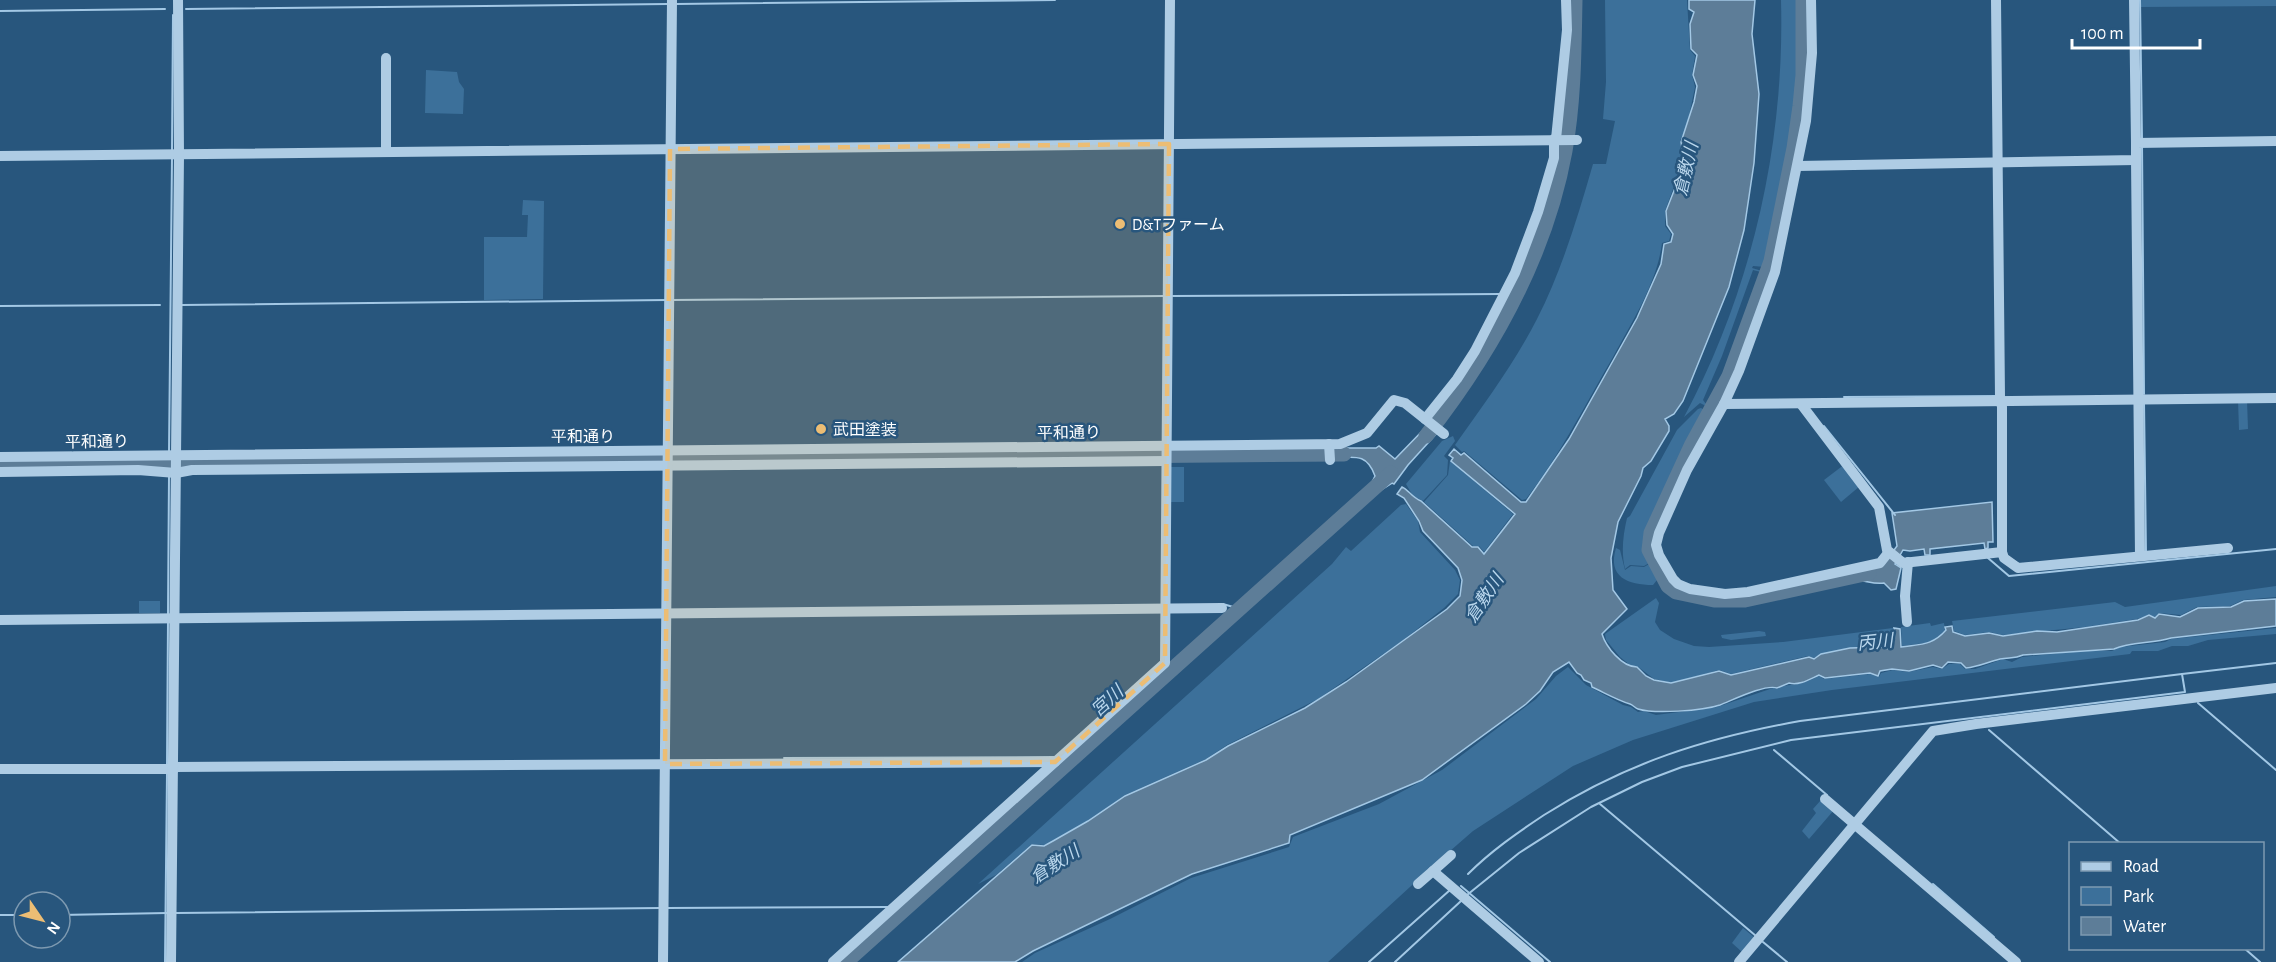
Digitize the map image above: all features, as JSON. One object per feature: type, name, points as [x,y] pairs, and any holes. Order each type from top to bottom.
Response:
[{"type":"street","points":[[171,962],[170,619],[174,154],[178,0]]},
{"type":"street","points":[[1442,433],[1427,421],[1458,379],[1505,294],[1535,222],[1554,158],[1567,30],[1566,0]]},
{"type":"street","points":[[1811,0],[1812,53],[1798,166],[1770,290],[1724,404],[1699,446],[1659,533],[1656,545],[1659,555],[1678,584],[1702,590],[1741,593],[1896,558],[2002,552]]},
{"type":"street","points":[[1996,0],[1994,164],[2001,401],[2002,552],[2004,558],[2018,568],[2228,548]]},
{"type":"street","points":[[2134,0],[2140,143],[2136,160],[2144,556]]},
{"type":"street","points":[[833,962],[1165,663],[1170,1]]},
{"type":"street","points":[[663,962],[672,3]]},
{"type":"street","points":[[386,58],[386,152]]},
{"type":"street","points":[[0,156],[1169,148],[1575,140]]},
{"type":"street","points":[[2140,143],[2276,141]]},
{"type":"street","points":[[1798,166],[2136,160]]},
{"type":"street","points":[[1724,404],[2276,398]]},
{"type":"street","name":"平和通り","points":[[0,457],[173,455],[667,459],[1330,453],[1363,437],[1394,400],[1405,403],[1427,421]]},
{"type":"street","points":[[1801,404],[1879,507],[1896,558],[1905,596],[1907,622]]},
{"type":"street","points":[[0,472],[138,470],[172,472],[667,459]]},
{"type":"street","points":[[0,620],[1166,605],[1222,608]]},
{"type":"street","points":[[1738,962],[1930,734],[1937,729],[2276,688]]},
{"type":"street","points":[[0,769],[665,761],[1058,760]]},
{"type":"street","points":[[1825,799],[1857,822],[2016,962]]},
{"type":"street","points":[[1418,884],[1450,855]]},
{"type":"street","points":[[1432,871],[1539,962]]},
{"type":"highlighted area","points":[[1169,144],[1165,663],[1055,762],[665,764],[670,149]]},
{"type":"green space","points":[[1605,0],[1687,0],[1690,50],[1695,56],[1692,75],[1695,87],[1687,126],[1680,141],[1681,157],[1677,178],[1665,211],[1665,226],[1671,234],[1669,241],[1662,243],[1655,273],[1636,316],[1572,430],[1526,499],[1522,500],[1455,445],[1528,336],[1562,262],[1593,164],[1606,164],[1615,121],[1603,119],[1606,82]]},
{"type":"green space","points":[[1781,0],[1799,0],[1799,78],[1794,126],[1765,267],[1753,266],[1752,268],[1762,271],[1747,313],[1761,272],[1753,270],[1722,356],[1703,400],[1706,404],[1710,401],[1743,324],[1723,374],[1708,407],[1700,403],[1684,417],[1708,369],[1728,319],[1746,267],[1760,215],[1777,108],[1781,54]]},
{"type":"green space","points":[[2141,0],[2276,0],[2276,6],[2141,7]]},
{"type":"green space","points":[[426,70],[457,72],[459,82],[464,89],[463,114],[425,113]]},
{"type":"green space","points":[[523,200],[544,201],[543,299],[484,300],[484,237],[527,237],[528,215],[522,215]]},
{"type":"green space","points":[[2238,400],[2247,400],[2248,429],[2239,430]]},
{"type":"green space","points":[[1701,408],[1706,411],[1687,444],[1649,528],[1646,545],[1651,562],[1644,566],[1630,565],[1625,569],[1623,544],[1627,518],[1677,430]]},
{"type":"green space","points":[[1453,436],[1455,441],[1444,456],[1448,460],[1447,475],[1423,501],[1413,496],[1406,484],[1442,441]]},
{"type":"green space","points":[[1450,461],[1513,514],[1484,552],[1479,546],[1473,546],[1424,502],[1448,475]]},
{"type":"green space","points":[[1845,464],[1860,486],[1841,502],[1824,480]]},
{"type":"green space","points":[[1168,467],[1184,467],[1184,502],[1168,502]]},
{"type":"green space","points":[[1406,504],[1418,521],[1420,532],[1455,570],[1460,580],[1458,594],[1444,608],[1402,641],[1318,699],[1227,745],[1206,759],[1125,795],[1088,821],[1053,841],[1044,845],[1032,844],[996,875],[978,884],[1332,564],[1346,547],[1351,551],[1401,505]]},
{"type":"green space","points":[[1616,548],[1620,550],[1625,570],[1631,566],[1644,567],[1651,563],[1657,580],[1653,585],[1628,581],[1617,572],[1614,566]]},
{"type":"green space","points":[[2276,586],[2276,597],[2243,600],[2230,606],[2197,607],[2181,615],[2159,613],[2155,617],[2149,615],[2085,627],[2003,635],[1989,632],[1965,635],[1954,631],[1952,621],[2115,602],[2125,607]]},
{"type":"green space","points":[[1656,598],[1659,603],[1655,622],[1660,630],[1674,639],[1694,646],[1783,642],[1893,628],[1894,639],[1889,649],[1881,646],[1850,648],[1821,654],[1814,658],[1808,656],[1731,674],[1719,670],[1672,683],[1654,679],[1637,666],[1631,666],[1606,640],[1605,634]]},
{"type":"green space","points":[[139,601],[160,601],[160,613],[139,613]]},
{"type":"green space","points":[[1930,623],[1931,626],[1944,623],[1945,630],[1932,642],[1902,646],[1901,627]]},
{"type":"green space","points":[[2276,628],[2276,634],[2208,640],[2188,646],[2172,646],[2158,651],[2132,651],[2130,654],[1832,690],[1754,702],[1633,740],[1573,766],[1473,831],[1328,962],[1022,962],[1035,953],[1110,919],[1191,878],[1289,847],[1293,837],[1379,804],[1442,770],[1536,699],[1556,676],[1568,667],[1586,685],[1638,712],[1644,711],[1656,715],[1717,707],[1773,688],[1801,683],[1819,676],[1824,679],[1870,674],[1879,677],[1881,673],[1893,670],[1908,672],[1933,667],[1942,669],[1949,664],[1960,664],[1965,669],[1975,669],[2003,659],[2012,662],[2022,657],[2081,651],[2112,651],[2120,647],[2165,642],[2171,639]]},
{"type":"green space","points":[[1765,632],[1766,636],[1731,640],[1722,638],[1721,635]]},
{"type":"green space","points":[[1821,800],[1834,810],[1809,839],[1802,831],[1816,813],[1813,809]]},
{"type":"green space","points":[[1743,928],[1755,938],[1742,952],[1732,943]]},
{"type":"water","name":"倉敷川","points":[[1689,0],[1755,0],[1752,34],[1759,94],[1754,163],[1744,230],[1729,287],[1683,401],[1674,414],[1665,419],[1669,431],[1651,461],[1643,468],[1618,522],[1611,558],[1613,590],[1627,609],[1602,634],[1615,655],[1654,680],[1671,683],[1719,671],[1731,675],[1809,657],[1814,659],[1821,654],[1850,648],[1889,649],[1894,640],[1894,628],[1900,629],[1901,647],[1931,642],[1946,630],[1945,627],[1952,626],[1953,632],[1965,636],[1989,633],[2003,636],[2037,631],[2057,632],[2138,620],[2149,615],[2155,618],[2159,614],[2180,617],[2198,608],[2231,607],[2244,601],[2276,599],[2276,626],[2171,638],[2114,649],[2023,655],[1966,668],[1961,663],[1948,662],[1942,668],[1933,665],[1909,671],[1892,669],[1880,671],[1878,676],[1870,673],[1825,678],[1819,675],[1801,683],[1789,683],[1777,688],[1757,690],[1720,705],[1678,711],[1637,709],[1631,704],[1592,687],[1591,683],[1584,680],[1569,662],[1553,672],[1540,691],[1526,704],[1422,780],[1290,835],[1289,843],[1192,874],[1033,951],[1015,962],[898,962],[1032,845],[1044,846],[1088,821],[1125,796],[1206,760],[1228,746],[1305,708],[1346,682],[1447,609],[1460,596],[1462,580],[1458,568],[1423,531],[1404,498],[1397,494],[1402,487],[1404,488],[1472,547],[1478,547],[1484,554],[1515,514],[1451,461],[1453,458],[1449,455],[1454,449],[1461,455],[1464,453],[1521,502],[1526,502],[1569,439],[1637,318],[1661,264],[1664,244],[1671,242],[1673,234],[1667,225],[1666,211],[1679,178],[1683,157],[1681,142],[1697,86],[1693,75],[1697,55],[1691,49],[1690,24],[1694,12],[1689,9]]},
{"type":"water","points":[[1428,425],[1437,433],[1394,484],[1381,490],[1372,482],[1375,476],[1364,460],[1354,457],[1333,458],[1333,448],[1376,448],[1379,446],[1395,459]]},
{"type":"water","points":[[1992,502],[1993,542],[1988,542],[1988,548],[1985,549],[1984,543],[1930,549],[1930,555],[1925,555],[1924,549],[1903,550],[1895,564],[1901,568],[1896,589],[1891,590],[1884,583],[1851,580],[1850,573],[1883,565],[1897,546],[1892,513]]},
{"type":"waterway","points":[[676,4],[1055,0]]},
{"type":"waterway","points":[[1426,436],[1494,337],[1530,265],[1544,228],[1556,190],[1568,132],[1573,76],[1575,0]]},
{"type":"waterway","points":[[1803,0],[1803,75],[1800,106],[1794,148],[1771,261],[1729,376],[1692,444],[1651,533],[1649,550],[1668,586],[1676,592],[1714,600],[1745,600],[1869,573]]},
{"type":"waterway","points":[[2140,0],[2142,139]]},
{"type":"waterway","points":[[186,9],[668,4]]},
{"type":"waterway","points":[[0,11],[165,9]]},
{"type":"waterway","points":[[172,150],[173,15]]},
{"type":"waterway","points":[[2142,145],[2144,394]]},
{"type":"waterway","points":[[169,453],[172,159]]},
{"type":"waterway","points":[[1173,296],[1501,294]]},
{"type":"waterway","points":[[672,300],[1165,296]]},
{"type":"waterway","points":[[182,305],[667,300]]},
{"type":"waterway","points":[[0,306],[160,305]]},
{"type":"waterway","points":[[1844,397],[1997,396]]},
{"type":"waterway","points":[[2144,403],[2146,553]]},
{"type":"waterway","points":[[1824,426],[1895,515]]},
{"type":"waterway","points":[[0,465],[1344,454]]},
{"type":"waterway","name":"宮川","points":[[846,962],[1391,473]]},
{"type":"waterway","points":[[168,615],[169,477]]},
{"type":"waterway","points":[[1988,558],[2009,576],[2276,549]]},
{"type":"waterway","points":[[1223,604],[1240,609]]},
{"type":"waterway","points":[[167,765],[168,621]]},
{"type":"waterway","points":[[1467,895],[1519,853],[1591,807],[1642,782],[1682,767],[1791,740],[2185,692],[2182,674],[2276,663]]},
{"type":"waterway","points":[[1468,874],[1514,836],[1544,815],[1605,781],[1667,755],[1731,736],[1800,721],[2182,674]]},
{"type":"waterway","points":[[2198,703],[2276,770]]},
{"type":"waterway","points":[[1989,730],[2119,842]]},
{"type":"waterway","points":[[1774,750],[1827,795]]},
{"type":"waterway","points":[[784,758],[1054,757]]},
{"type":"waterway","points":[[165,962],[167,774]]},
{"type":"waterway","points":[[1600,804],[1756,936]]},
{"type":"waterway","points":[[1933,884],[1994,937]]},
{"type":"waterway","points":[[1461,886],[1550,962]]},
{"type":"waterway","points":[[1369,962],[1450,890]]},
{"type":"waterway","points":[[1395,962],[1461,901]]},
{"type":"waterway","points":[[667,908],[889,907]]},
{"type":"waterway","points":[[176,913],[661,908]]},
{"type":"waterway","points":[[72,915],[167,913]]},
{"type":"waterway","points":[[0,915],[12,915]]},
{"type":"waterway","points":[[1763,942],[1787,962]]},
{"type":"waterway","points":[[2246,950],[2260,962]]},
{"type":"place","name":"D&Tファーム","points":[[1120,224]]},
{"type":"place","name":"武田塗装","points":[[821,429]]},
{"type":"water label","name":"丙川","points":[[1875,642]]}]
